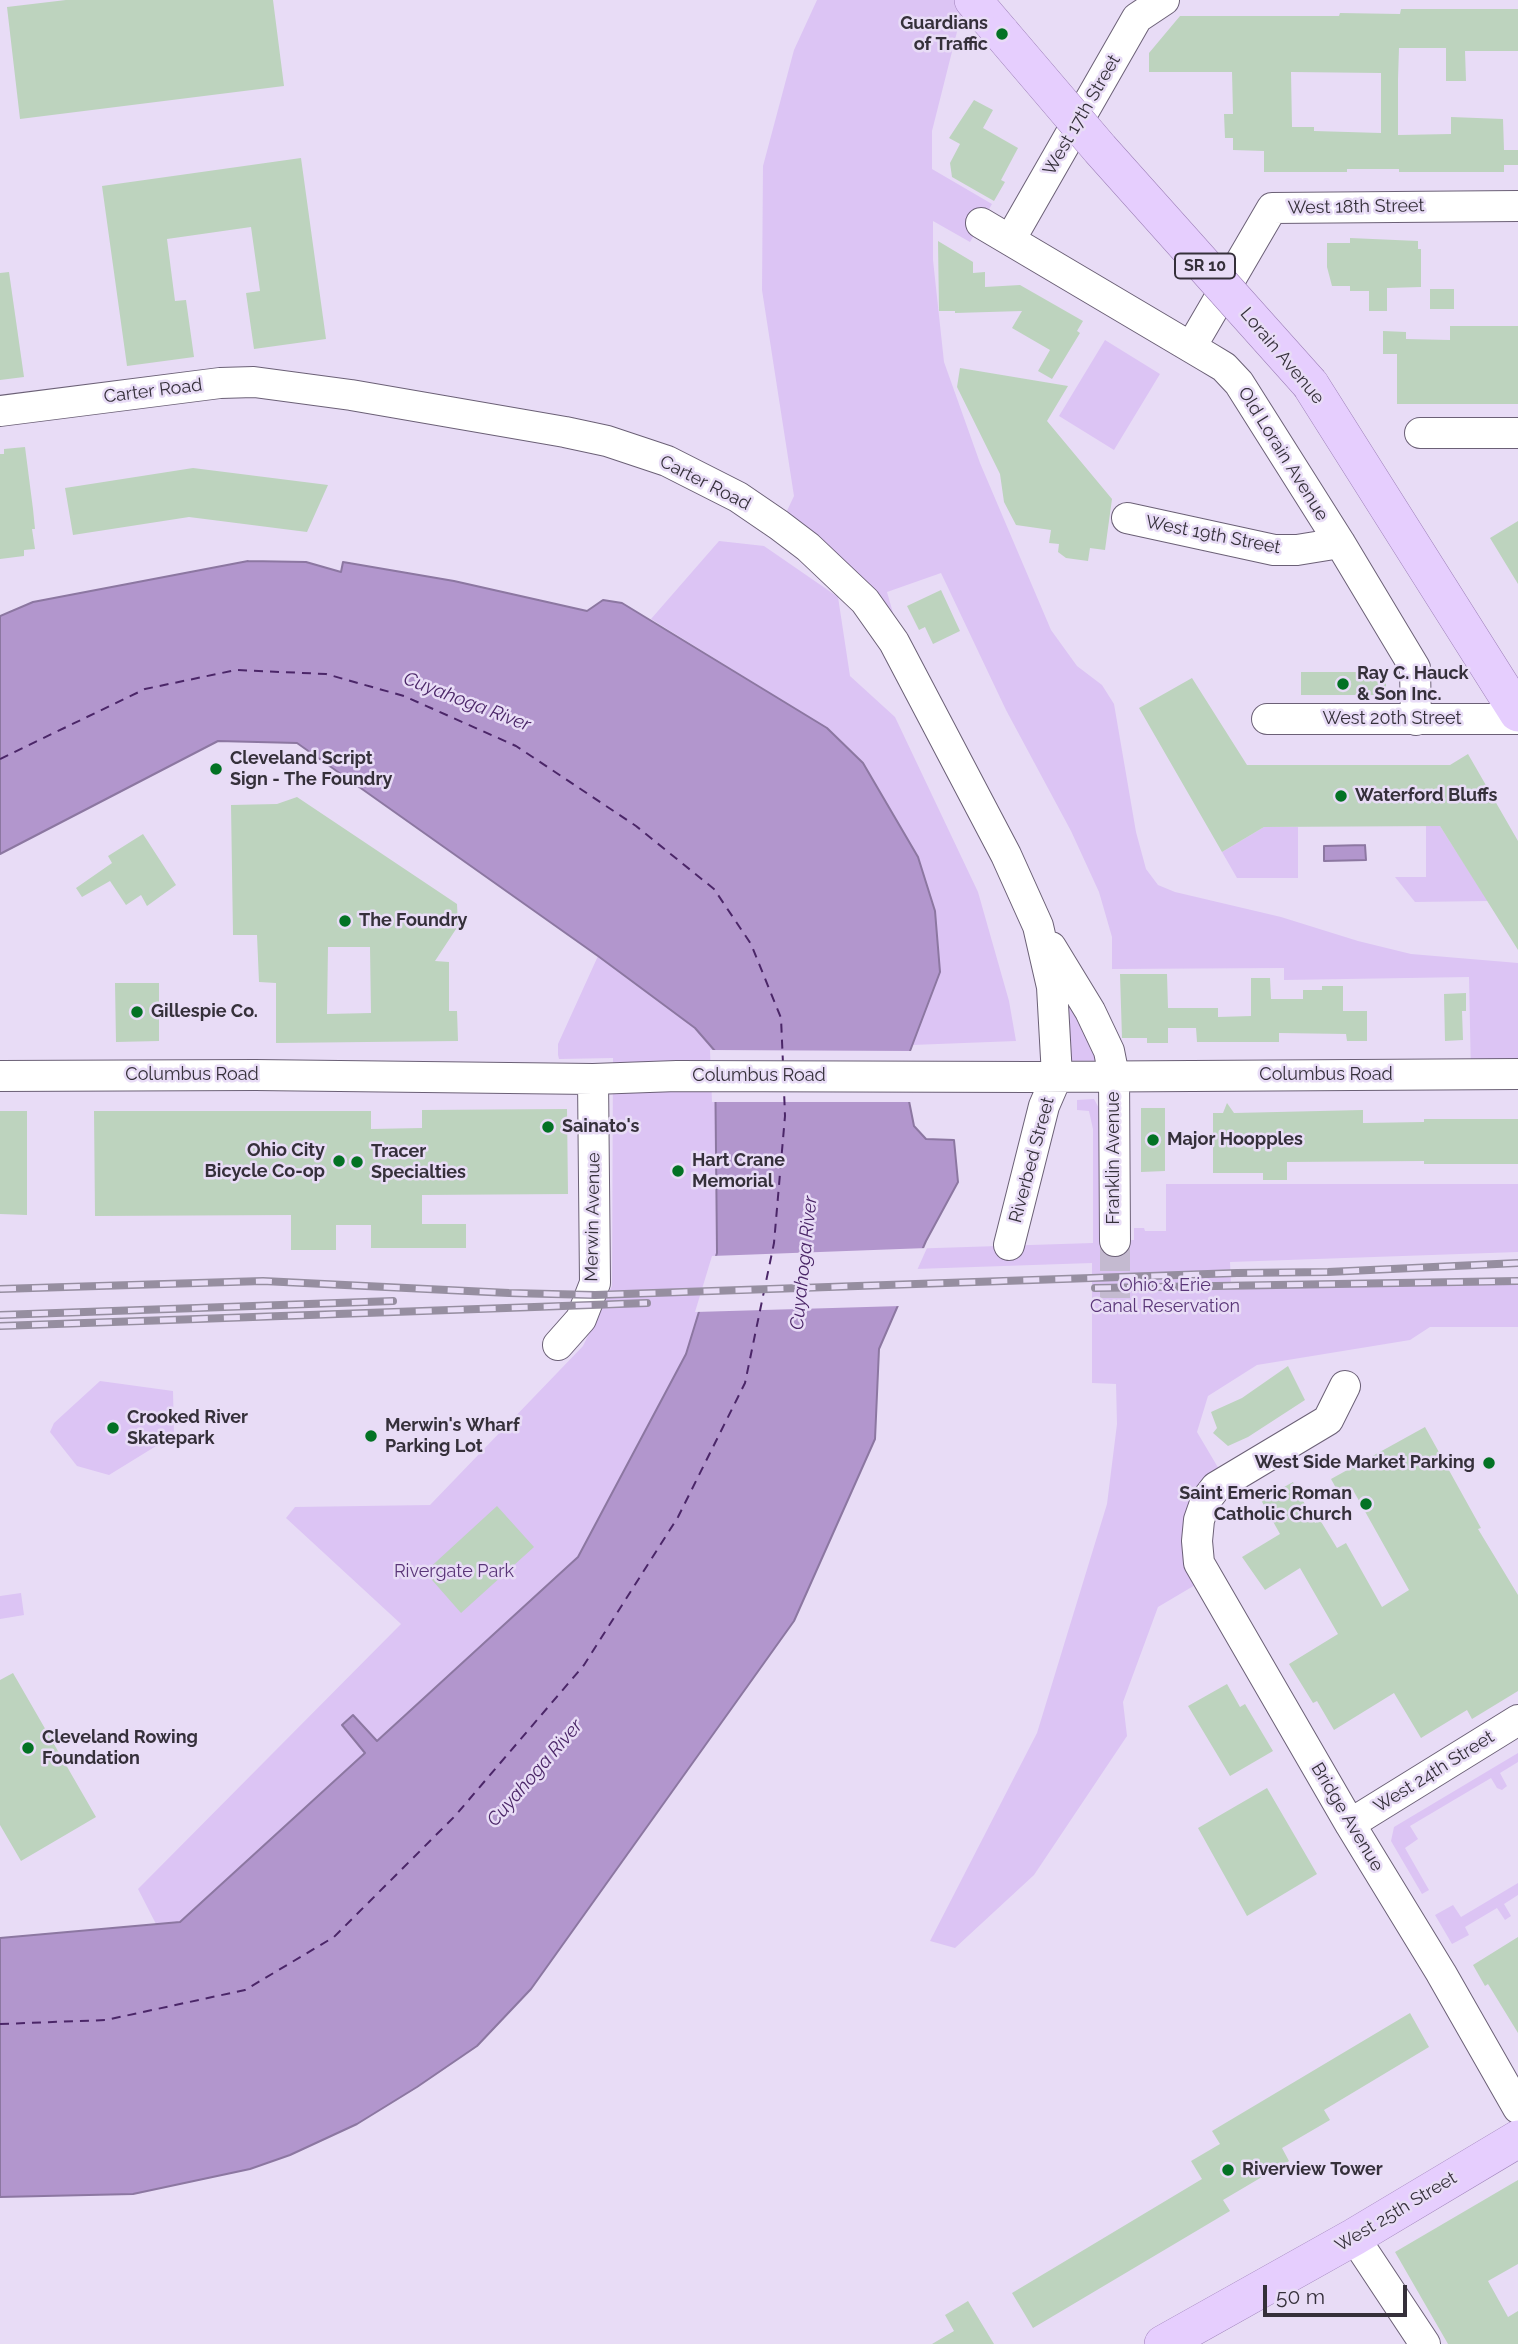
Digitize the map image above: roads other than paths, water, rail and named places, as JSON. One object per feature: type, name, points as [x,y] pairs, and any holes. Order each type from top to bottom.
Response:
[{"type":"main road","name":"Lorain Avenue","points":[[973,0],[1100,149],[1310,384],[1518,713]]},
{"type":"main road","name":"West 25th Street","points":[[1163,2344],[1354,2237],[1518,2139]]},
{"type":"street","name":"West 17th Street","points":[[1010,240],[1137,18],[1164,0]]},
{"type":"street","name":"West 18th Street","points":[[1191,347],[1272,208],[1518,206]]},
{"type":"street","name":"Old Lorain Avenue","points":[[981,223],[1224,367],[1239,383],[1415,668],[1416,720]]},
{"type":"street","name":"Carter Road","points":[[0,411],[220,383],[254,382],[306,387],[607,441],[667,461],[738,498],[808,547],[865,601],[894,642],[1006,855],[1038,926],[1052,987],[1057,1076]]},
{"type":"street","points":[[1420,433],[1518,433]]},
{"type":"street","name":"West 19th Street","points":[[1127,518],[1273,550],[1297,550],[1340,543]]},
{"type":"street","name":"West 20th Street","points":[[1266,719],[1518,719]]},
{"type":"street","name":"Franklin Avenue","points":[[1038,926],[1104,1037],[1114,1076],[1115,1241]]},
{"type":"street","name":"Columbus Road","points":[[0,1076],[255,1075],[593,1079],[677,1076],[1518,1074]]},
{"type":"street","name":"Riverbed Street","points":[[1009,1245],[1044,1106],[1057,1076]]},
{"type":"street","name":"Merwin Avenue","points":[[558,1345],[581,1318],[595,1283],[593,1079]]},
{"type":"street","name":"Bridge Avenue","points":[[1345,1386],[1328,1420],[1216,1487],[1206,1500],[1199,1520],[1199,1563],[1518,2108]]},
{"type":"street","name":"West 24th Street","points":[[1350,1824],[1518,1720]]},
{"type":"street","points":[[1354,2237],[1425,2344]]},
{"type":"water","name":"Cuyahoga River","points":[[248,561],[306,562],[341,572],[343,562],[454,581],[587,611],[603,600],[622,603],[827,728],[863,763],[918,857],[935,911],[940,972],[910,1051],[909,1101],[914,1126],[926,1139],[954,1140],[958,1182],[926,1241],[879,1349],[875,1439],[794,1621],[531,1989],[477,2046],[357,2124],[290,2155],[250,2169],[133,2194],[0,2197],[0,1938],[180,1922],[365,1753],[342,1725],[353,1715],[377,1741],[578,1557],[686,1354],[717,1253],[715,1051],[695,1028],[598,956],[297,743],[218,741],[0,854],[0,616],[33,602]]},
{"type":"water","points":[[1365,845],[1366,860],[1324,861],[1324,846]]},
{"type":"tunnel","points":[[1115,1241],[1115,1298]]},
{"type":"railway","points":[[0,1289],[263,1281],[595,1295],[1328,1272],[1518,1263]]},
{"type":"railway","points":[[1095,1288],[1518,1281]]},
{"type":"railway","points":[[0,1315],[393,1301]]},
{"type":"railway","points":[[0,1326],[647,1303]]},
{"type":"place","name":"Guardians of Traffic","points":[[1002,34]]},
{"type":"place","name":"Ray C. Hauck & Son Inc.","points":[[1343,684]]},
{"type":"place","name":"Cleveland Script Sign - The Foundry","points":[[216,769]]},
{"type":"place","name":"Waterford Bluffs","points":[[1341,796]]},
{"type":"place","name":"The Foundry","points":[[345,921]]},
{"type":"place","name":"Gillespie Co.","points":[[137,1012]]},
{"type":"place","name":"Sainato's","points":[[548,1127]]},
{"type":"place","name":"Major Hoopples","points":[[1153,1140]]},
{"type":"place","name":"Ohio City Bicycle Co-op","points":[[339,1161]]},
{"type":"place","name":"Tracer Specialties","points":[[357,1162]]},
{"type":"place","name":"Hart Crane Memorial","points":[[678,1171]]},
{"type":"place","name":"Crooked River Skatepark","points":[[113,1428]]},
{"type":"place","name":"Merwin's Wharf Parking Lot","points":[[371,1436]]},
{"type":"place","name":"West Side Market Parking","points":[[1489,1463]]},
{"type":"place","name":"Saint Emeric Roman Catholic Church","points":[[1366,1504]]},
{"type":"place","name":"Cleveland Rowing Foundation","points":[[28,1748]]},
{"type":"place","name":"Riverview Tower","points":[[1228,2170]]},
{"type":"park label","name":"Ohio & Erie Canal Reservation","points":[[1165,1296]]},
{"type":"park label","name":"Rivergate Park","points":[[454,1572]]}]
